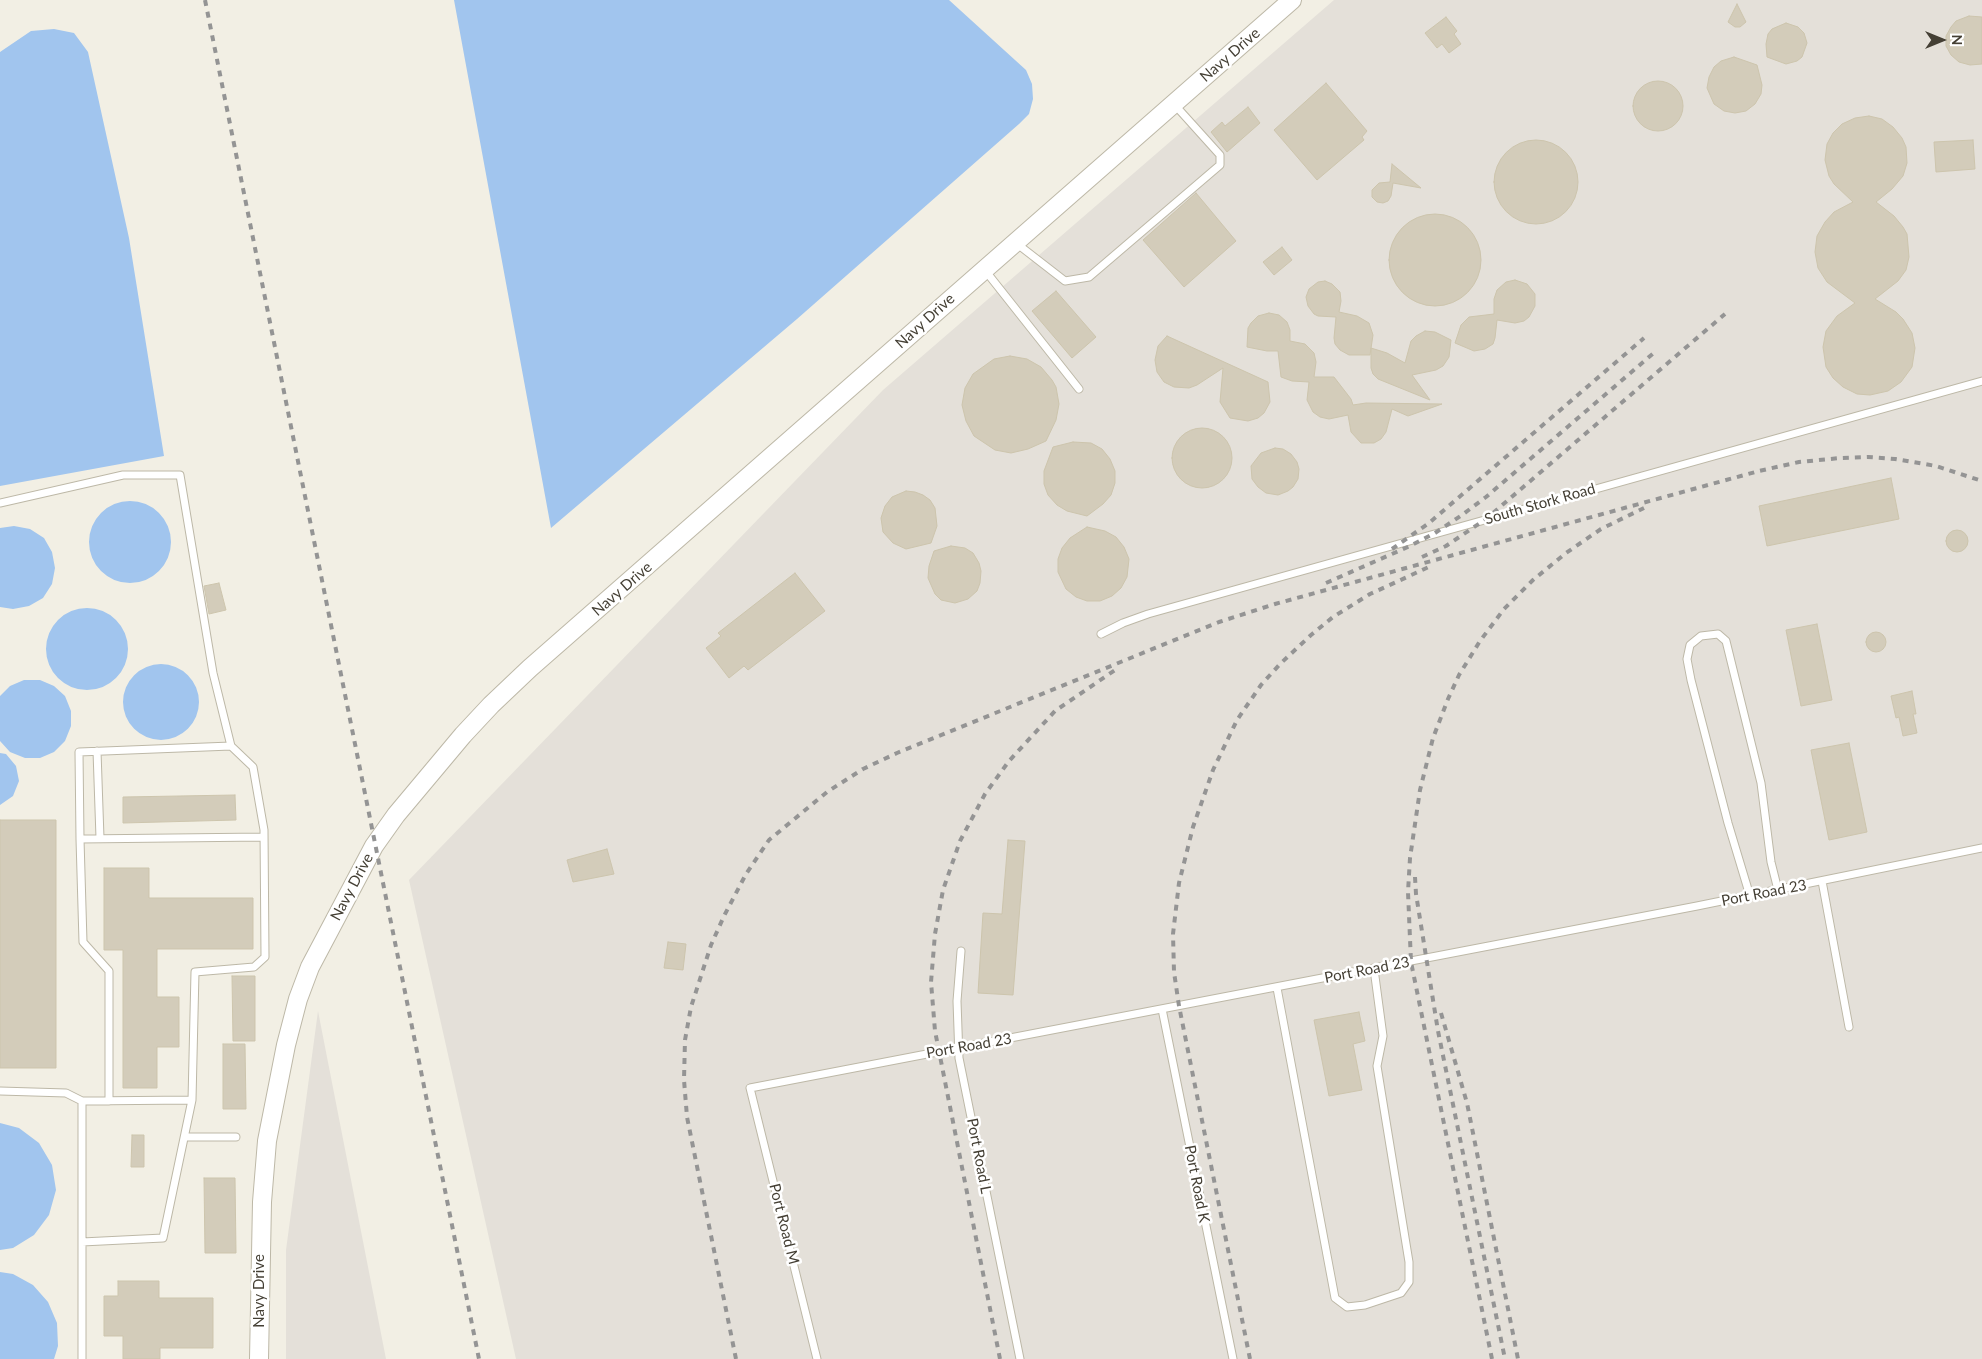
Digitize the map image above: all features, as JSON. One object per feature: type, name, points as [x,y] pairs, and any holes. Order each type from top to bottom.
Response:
[{"type":"street","name":"Navy Drive","points":[[259,1359],[262,1202],[267,1141],[284,1054],[298,999],[310,967],[374,846],[418,788],[463,735],[498,699],[984,269],[1292,0]]},
{"type":"lane","points":[[1015,242],[1066,280],[1090,277],[1212,172],[1220,165],[1220,155],[1174,104]]},
{"type":"lane","points":[[984,269],[1079,389]]},
{"type":"lane","name":"South Stork Road","points":[[1101,634],[1123,623],[1148,614],[1982,381]]},
{"type":"lane","points":[[0,503],[123,475],[180,475],[213,673],[231,746],[253,767],[264,837],[265,957],[254,967],[195,972],[192,1100],[163,1238],[82,1242]]},
{"type":"lane","points":[[1750,896],[1728,823],[1691,680],[1687,659],[1690,645],[1700,636],[1718,634],[1726,641],[1761,784],[1771,862],[1778,890]]},
{"type":"lane","points":[[109,1101],[109,971],[83,942],[79,752],[231,746]]},
{"type":"lane","points":[[97,751],[100,838]]},
{"type":"lane","points":[[80,838],[264,837]]},
{"type":"lane","name":"Port Road 23","points":[[750,1088],[1750,896],[1982,848]]},
{"type":"lane","points":[[1822,881],[1849,1027]]},
{"type":"lane","name":"Port Road L","points":[[961,951],[957,1001],[958,1048],[1020,1359]]},
{"type":"lane","points":[[1277,988],[1335,1298],[1347,1307],[1365,1305],[1401,1294],[1409,1282],[1409,1262],[1377,1066],[1383,1036],[1374,969]]},
{"type":"lane","name":"Port Road K","points":[[1162,1009],[1232,1359]]},
{"type":"lane","name":"Port Road M","points":[[750,1088],[817,1359]]},
{"type":"lane","points":[[0,1091],[66,1093],[82,1101],[192,1100]]},
{"type":"lane","points":[[82,1101],[82,1359]]},
{"type":"lane","points":[[185,1136],[236,1137]]},
{"type":"shaded area","points":[[1334,0],[1982,0],[1982,1359],[516,1359],[409,880],[883,390]]},
{"type":"shaded area","points":[[318,1011],[386,1359],[286,1359],[286,1250]]},
{"type":"water","points":[[454,0],[949,0],[1026,70],[1032,84],[1033,99],[1029,114],[1019,124],[797,319],[551,528]]},
{"type":"water","points":[[54,29],[74,33],[88,52],[129,238],[164,456],[0,486],[0,52],[31,31]]},
{"type":"water","points":[[130,501],[146,504],[159,513],[168,526],[171,542],[168,558],[159,571],[146,580],[130,583],[114,580],[101,571],[92,558],[89,542],[92,526],[101,513],[114,504]]},
{"type":"water","points":[[14,526],[30,529],[44,538],[52,552],[55,568],[52,584],[43,598],[29,606],[13,609],[0,607],[0,528]]},
{"type":"water","points":[[87,608],[103,611],[116,620],[125,633],[128,649],[125,665],[116,678],[103,687],[87,690],[71,687],[58,678],[49,665],[46,649],[49,633],[58,620],[71,611]]},
{"type":"water","points":[[161,664],[176,667],[188,675],[196,687],[199,702],[196,717],[188,729],[176,737],[161,740],[146,737],[134,729],[126,717],[123,702],[126,687],[134,675],[146,667]]},
{"type":"water","points":[[24,680],[40,680],[54,686],[65,696],[71,711],[71,726],[65,741],[54,752],[40,758],[25,758],[10,752],[0,741],[0,696],[10,686]]},
{"type":"water","points":[[0,753],[6,754],[16,766],[19,781],[13,796],[0,805]]},
{"type":"water","points":[[0,1123],[19,1128],[39,1143],[52,1165],[56,1190],[49,1215],[34,1235],[13,1248],[0,1250]]},
{"type":"water","points":[[0,1272],[13,1274],[33,1285],[48,1302],[57,1323],[58,1346],[54,1359],[0,1359]]},
{"type":"building","points":[[1737,4],[1746,22],[1740,27],[1735,27],[1728,22]]},
{"type":"building","points":[[1969,16],[1982,17],[1982,64],[1970,65],[1959,62],[1951,55],[1946,46],[1946,36],[1951,27],[1956,21]]},
{"type":"building","points":[[1446,17],[1457,31],[1454,34],[1461,44],[1449,53],[1442,44],[1437,48],[1425,33]]},
{"type":"building","points":[[1786,23],[1798,27],[1804,33],[1807,43],[1802,57],[1797,61],[1786,64],[1767,57],[1766,44],[1768,34],[1772,29]]},
{"type":"building","points":[[1734,57],[1757,65],[1762,85],[1761,94],[1755,104],[1746,111],[1735,113],[1724,111],[1714,104],[1707,88],[1709,77],[1714,67],[1721,61]]},
{"type":"building","points":[[1658,81],[1672,85],[1679,92],[1683,106],[1679,120],[1672,127],[1658,131],[1644,127],[1637,120],[1633,106],[1637,92],[1644,85]]},
{"type":"building","points":[[1326,83],[1367,131],[1362,137],[1364,140],[1317,180],[1274,130]]},
{"type":"building","points":[[1248,107],[1260,123],[1227,152],[1211,132],[1222,122],[1225,126]]},
{"type":"building","points":[[1869,116],[1882,119],[1893,127],[1902,138],[1906,147],[1907,163],[1903,176],[1892,189],[1876,202],[1894,216],[1903,227],[1907,234],[1909,257],[1906,270],[1898,281],[1875,299],[1896,312],[1903,319],[1912,333],[1915,348],[1912,367],[1901,382],[1888,391],[1870,395],[1857,394],[1843,387],[1833,378],[1826,367],[1823,347],[1826,331],[1837,316],[1855,303],[1827,282],[1818,268],[1815,252],[1817,236],[1825,222],[1834,212],[1853,202],[1834,184],[1829,176],[1825,160],[1827,144],[1833,133],[1842,124],[1855,118]]},
{"type":"building","points":[[1536,140],[1552,143],[1566,152],[1575,166],[1578,182],[1575,198],[1566,212],[1552,221],[1536,224],[1520,221],[1506,212],[1497,198],[1494,182],[1497,166],[1506,152],[1520,143]]},
{"type":"building","points":[[1973,140],[1975,169],[1936,172],[1934,142]]},
{"type":"building","points":[[1392,164],[1421,188],[1393,183],[1391,196],[1388,201],[1383,203],[1377,202],[1372,197],[1372,190],[1379,183],[1390,182]]},
{"type":"building","points":[[1196,193],[1236,241],[1184,287],[1143,240]]},
{"type":"building","points":[[1426,214],[1444,214],[1461,221],[1474,234],[1481,251],[1481,269],[1474,286],[1461,299],[1444,306],[1426,306],[1409,299],[1396,286],[1389,269],[1389,251],[1396,234],[1409,221]]},
{"type":"building","points":[[1282,247],[1292,260],[1274,275],[1263,262]]},
{"type":"building","points":[[1515,280],[1527,284],[1535,294],[1535,306],[1529,317],[1524,321],[1515,323],[1497,320],[1493,344],[1485,349],[1474,351],[1455,343],[1461,325],[1469,317],[1494,314],[1494,299],[1497,290],[1506,282]]},
{"type":"building","points":[[1325,281],[1332,284],[1340,292],[1339,312],[1357,316],[1369,323],[1373,335],[1370,355],[1349,355],[1340,350],[1335,344],[1334,338],[1336,317],[1318,316],[1308,306],[1306,297],[1309,289],[1318,282]]},
{"type":"building","points":[[1056,291],[1096,337],[1072,358],[1032,311]]},
{"type":"building","points":[[1269,313],[1279,315],[1287,322],[1290,330],[1290,341],[1305,344],[1314,353],[1316,362],[1314,377],[1334,377],[1351,399],[1353,405],[1366,403],[1442,404],[1408,416],[1392,409],[1386,432],[1381,439],[1374,443],[1361,443],[1351,432],[1348,415],[1329,419],[1320,417],[1313,412],[1307,400],[1309,382],[1292,381],[1281,377],[1278,351],[1247,347],[1248,328],[1251,323],[1258,316]]},
{"type":"building","points":[[1425,331],[1435,332],[1451,340],[1449,357],[1443,366],[1436,370],[1412,375],[1430,400],[1378,379],[1373,374],[1371,368],[1371,348],[1387,353],[1405,363],[1411,341]]},
{"type":"building","points":[[1167,336],[1268,382],[1270,402],[1264,413],[1258,418],[1248,421],[1230,418],[1220,402],[1223,368],[1189,388],[1174,387],[1164,382],[1157,372],[1155,360],[1158,346]]},
{"type":"building","points":[[1010,356],[1027,359],[1041,367],[1056,387],[1059,404],[1056,420],[1046,441],[1028,449],[1011,453],[995,450],[974,436],[966,421],[962,405],[965,388],[973,374],[994,359]]},
{"type":"building","points":[[1202,428],[1218,433],[1223,437],[1227,442],[1232,458],[1227,474],[1223,479],[1218,483],[1202,488],[1186,483],[1181,479],[1177,474],[1172,458],[1177,442],[1181,437],[1186,433]]},
{"type":"building","points":[[1073,442],[1091,443],[1102,449],[1110,459],[1115,471],[1115,483],[1111,495],[1103,504],[1087,516],[1067,511],[1057,505],[1048,495],[1044,484],[1044,471],[1053,447]]},
{"type":"building","points":[[1275,448],[1283,449],[1291,454],[1297,462],[1299,469],[1298,479],[1293,487],[1278,495],[1266,493],[1258,487],[1252,479],[1251,466],[1261,453]]},
{"type":"building","points":[[1891,478],[1899,519],[1767,546],[1759,506]]},
{"type":"building","points":[[906,491],[923,495],[930,500],[935,508],[937,526],[931,543],[906,549],[893,543],[883,532],[881,518],[885,506],[892,497]]},
{"type":"building","points":[[1087,527],[1105,531],[1116,537],[1124,547],[1129,559],[1127,577],[1121,588],[1112,596],[1100,601],[1087,601],[1076,597],[1066,589],[1058,572],[1058,559],[1062,548],[1070,538]]},
{"type":"building","points":[[1957,530],[1965,533],[1968,541],[1965,549],[1957,552],[1949,549],[1946,541],[1949,533]]},
{"type":"building","points":[[951,546],[965,548],[973,553],[981,571],[977,591],[968,599],[955,603],[941,600],[935,594],[928,578],[929,566],[934,551]]},
{"type":"building","points":[[795,573],[825,611],[748,670],[744,666],[729,678],[706,648],[721,636],[718,633]]},
{"type":"building","points":[[219,583],[226,610],[209,614],[204,586]]},
{"type":"building","points":[[1817,624],[1832,700],[1801,706],[1786,630]]},
{"type":"building","points":[[1876,632],[1883,635],[1886,642],[1883,649],[1876,652],[1869,649],[1866,642],[1869,635]]},
{"type":"building","points":[[1912,691],[1916,714],[1913,714],[1917,733],[1903,736],[1899,717],[1896,718],[1891,696]]},
{"type":"building","points":[[1849,743],[1867,832],[1829,840],[1811,750]]},
{"type":"building","points":[[235,795],[236,820],[123,823],[123,797]]},
{"type":"building","points":[[0,820],[56,820],[56,1068],[0,1068]]},
{"type":"building","points":[[1008,840],[1025,841],[1013,995],[978,993],[983,913],[1002,914]]},
{"type":"building","points":[[607,849],[614,874],[573,882],[567,860]]},
{"type":"building","points":[[104,868],[149,868],[149,898],[253,898],[253,949],[157,949],[157,997],[179,997],[179,1047],[157,1047],[157,1088],[123,1088],[123,950],[104,950]]},
{"type":"building","points":[[668,942],[686,944],[683,970],[664,968]]},
{"type":"building","points":[[232,976],[255,976],[255,1041],[233,1041]]},
{"type":"building","points":[[1359,1012],[1365,1041],[1353,1044],[1362,1090],[1329,1096],[1314,1020]]},
{"type":"building","points":[[223,1044],[245,1044],[246,1109],[223,1109]]},
{"type":"building","points":[[132,1135],[144,1135],[144,1167],[131,1167]]},
{"type":"building","points":[[204,1178],[235,1178],[236,1253],[205,1253]]},
{"type":"building","points":[[118,1281],[159,1281],[159,1298],[213,1298],[213,1348],[160,1348],[160,1359],[123,1359],[123,1336],[104,1336],[104,1296],[118,1296]]},
{"type":"railway","points":[[205,0],[479,1359]]},
{"type":"railway","points":[[1422,557],[1446,546],[1486,519],[1725,314]]},
{"type":"railway","points":[[1392,549],[1429,523],[1644,338]]},
{"type":"railway","points":[[1326,583],[1410,546],[1435,533],[1462,515],[1486,497],[1656,351]]},
{"type":"railway","points":[[736,1359],[687,1117],[684,1080],[685,1040],[691,1007],[711,945],[746,874],[769,840],[827,792],[863,769],[897,753],[1219,622],[1275,604],[1759,471],[1799,462],[1868,457],[1895,459],[1936,466],[1982,481]]},
{"type":"railway","points":[[1492,1359],[1411,962],[1408,892],[1410,858],[1420,790],[1433,738],[1459,675],[1480,641],[1504,609],[1533,580],[1566,553],[1601,529],[1644,508]]},
{"type":"railway","points":[[1250,1359],[1179,1006],[1174,972],[1173,934],[1179,883],[1193,827],[1213,770],[1237,720],[1261,685],[1280,664],[1333,617],[1370,594],[1431,566]]},
{"type":"railway","points":[[1000,1359],[935,1031],[931,982],[935,934],[943,890],[960,841],[985,794],[1009,761],[1055,711],[1118,668]]},
{"type":"railway","points":[[1415,877],[1416,894],[1438,1031],[1505,1359]]},
{"type":"railway","points":[[1441,1013],[1467,1103],[1518,1359]]}]
